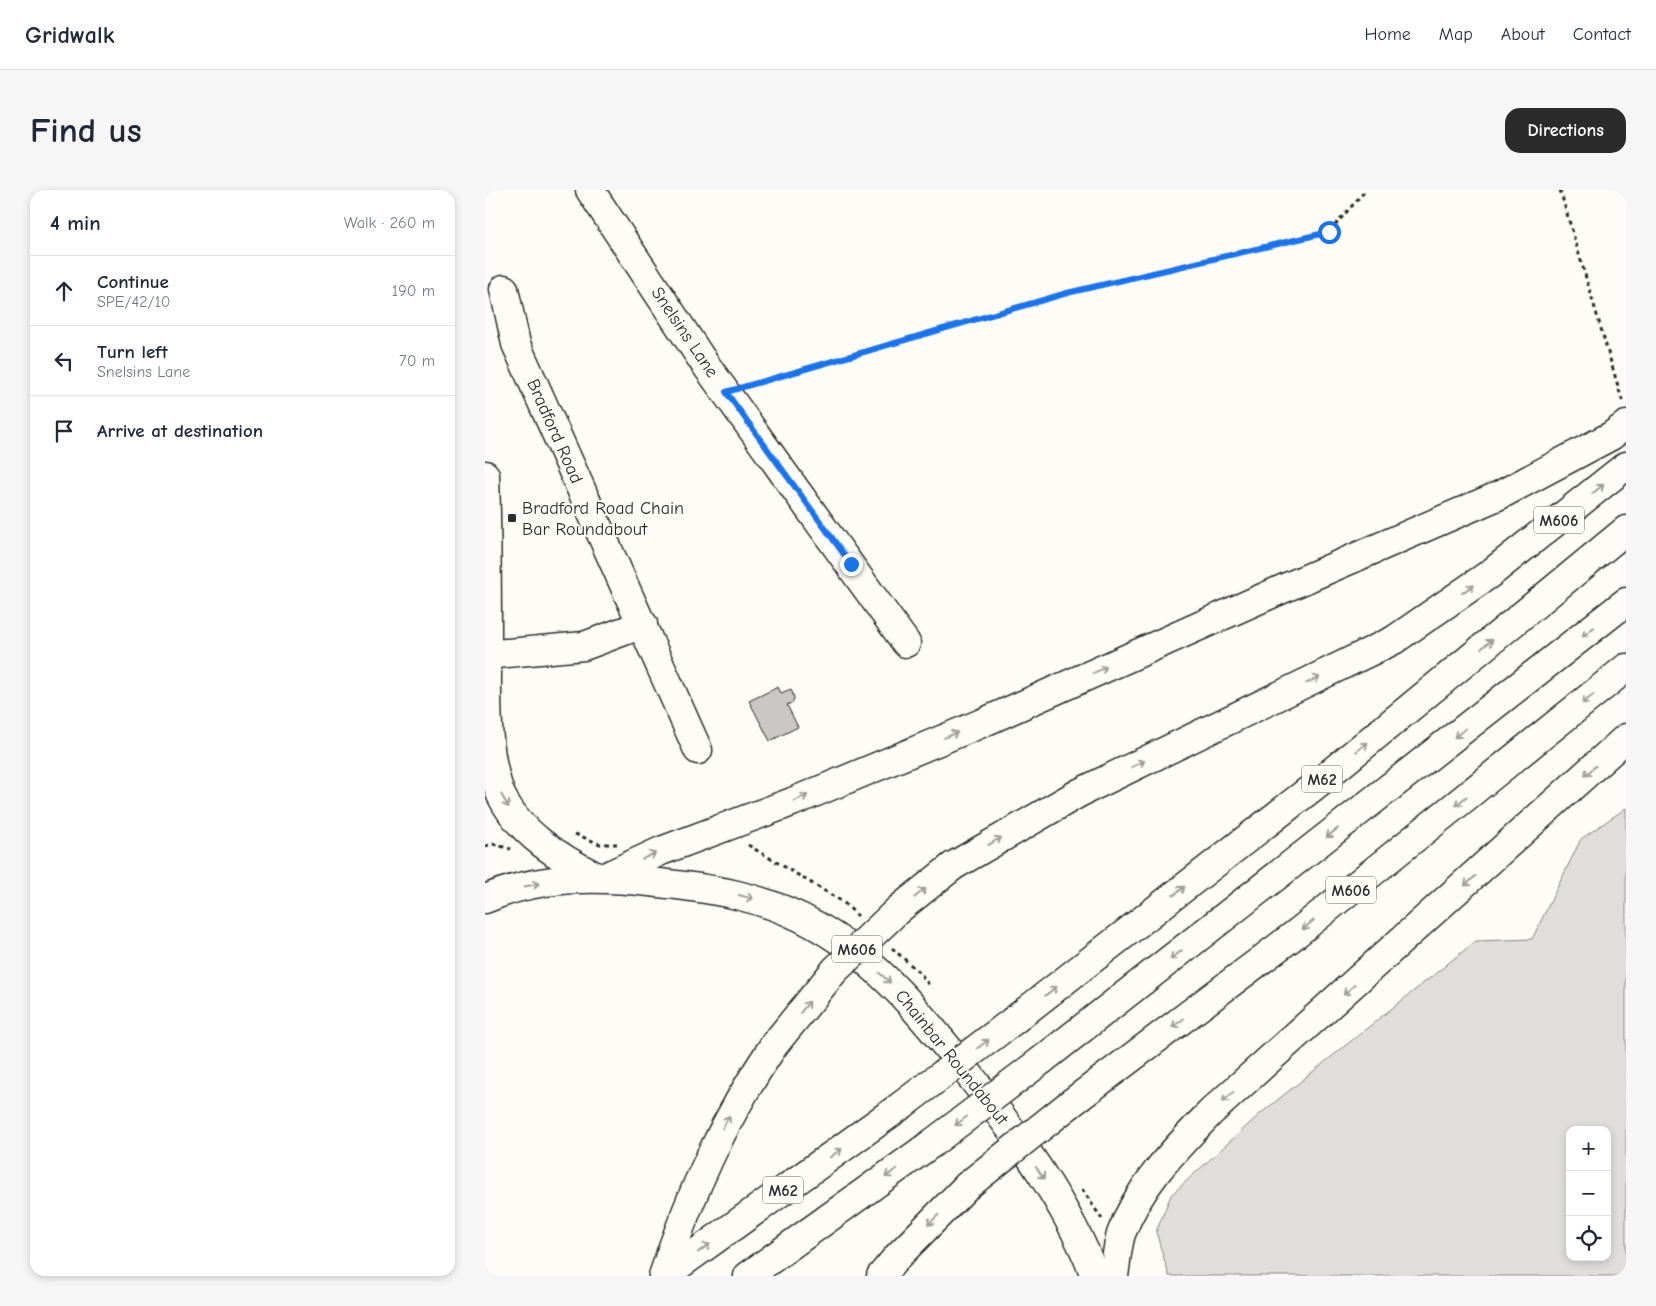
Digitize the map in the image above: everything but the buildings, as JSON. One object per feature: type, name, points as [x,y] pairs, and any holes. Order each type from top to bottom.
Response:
[{"type":"main road","name":"Snelsins Lane","points":[[590,190],[726,392],[906,643]]},
{"type":"main road","name":"Bradford Road","points":[[504,289],[516,344],[699,750]]},
{"type":"main road","points":[[485,475],[486,655],[490,747],[494,773],[501,794],[512,813],[537,839],[569,862],[601,877],[661,851],[793,802],[973,726],[1500,495],[1611,436],[1625,415]]},
{"type":"main road","name":"M606","points":[[664,1276],[678,1232],[705,1166],[742,1092],[774,1045],[835,970],[899,909],[953,866],[1079,793],[1394,640],[1491,573],[1626,466]]},
{"type":"main road","name":"M62","points":[[664,1276],[902,1105],[1013,1021],[1317,784],[1626,530]]},
{"type":"main road","name":"M62","points":[[748,1276],[931,1144],[1042,1060],[1626,602]]},
{"type":"main road","points":[[486,655],[584,646],[643,624]]},
{"type":"main road","name":"M606","points":[[881,1276],[897,1257],[967,1186],[1070,1104],[1297,933],[1626,668]]},
{"type":"main road","points":[[1114,1276],[1120,1237],[1138,1199],[1154,1174],[1211,1112],[1626,738]]},
{"type":"main road","name":"Chainbar Roundabout","points":[[485,899],[522,887],[556,880],[601,877],[699,887],[748,896],[815,925],[851,949],[896,987],[926,1020],[1001,1115],[1073,1226],[1095,1276]]},
{"type":"path","points":[[726,392],[1067,293],[1329,232],[1366,190]]},
{"type":"path","points":[[1560,190],[1616,378],[1625,415]]},
{"type":"shaded area","points":[[1626,808],[1626,1276],[1169,1276],[1156,1232],[1171,1195],[1260,1114],[1476,941],[1532,939],[1581,839]]},
{"type":"place","name":"Bradford Road Chain Bar Roundabout","points":[[512,518]]},
{"type":"route","points":[[851,564],[726,392],[1067,293],[1329,232]]}]
